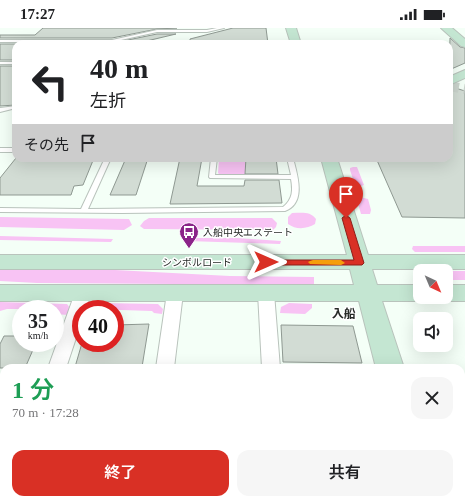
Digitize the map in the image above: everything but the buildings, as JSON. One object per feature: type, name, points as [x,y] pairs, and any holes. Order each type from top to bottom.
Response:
[{"type":"street","points":[[291,28],[295,40]]},
{"type":"street","points":[[446,28],[465,44]]},
{"type":"street","points":[[454,28],[460,28]]},
{"type":"street","points":[[453,79],[465,74]]},
{"type":"street","points":[[330,162],[389,364]]},
{"type":"street","name":"シンボルロード","points":[[0,262],[465,262]]},
{"type":"street","points":[[0,293],[413,293]]},
{"type":"street","points":[[58,364],[83,293]]},
{"type":"street","points":[[166,364],[175,293]]},
{"type":"street","points":[[266,293],[271,364]]},
{"type":"street","points":[[453,293],[465,293]]},
{"type":"lane","points":[[120,40],[157,31],[207,31],[222,28]]},
{"type":"lane","points":[[0,41],[12,41]]},
{"type":"lane","points":[[0,63],[12,63]]},
{"type":"lane","points":[[0,110],[12,108]]},
{"type":"lane","points":[[0,150],[12,150]]},
{"type":"lane","points":[[84,211],[106,162]]},
{"type":"lane","points":[[214,162],[212,177],[293,177]]},
{"type":"lane","points":[[0,210],[84,211],[285,209],[294,201],[296,194],[291,162]]},
{"type":"shaded area","points":[[219,162],[246,162],[245,175],[220,175],[218,173]]},
{"type":"shaded area","points":[[357,167],[364,185],[355,185],[350,170],[350,168]]},
{"type":"shaded area","points":[[360,197],[368,199],[371,210],[370,214],[361,214],[357,200]]},
{"type":"shaded area","points":[[292,213],[306,213],[314,216],[316,219],[315,224],[302,228],[291,226],[288,224],[288,217]]},
{"type":"shaded area","points":[[0,217],[129,219],[132,225],[124,230],[0,227]]},
{"type":"shaded area","points":[[149,218],[272,218],[277,223],[273,230],[144,229],[140,226]]},
{"type":"shaded area","points":[[0,236],[113,239],[111,242],[0,240]]},
{"type":"shaded area","points":[[187,238],[237,238],[281,241],[280,244],[187,241]]},
{"type":"shaded area","points":[[413,246],[465,246],[465,252],[415,252],[412,249]]},
{"type":"shaded area","points":[[0,270],[115,270],[230,276],[314,277],[314,285],[37,283],[0,281]]},
{"type":"shaded area","points":[[453,271],[465,271],[465,280],[453,280]]},
{"type":"shaded area","points":[[0,302],[12,302],[12,309],[0,311]]},
{"type":"shaded area","points":[[124,303],[158,304],[163,309],[162,314],[154,313],[152,311],[124,310]]},
{"type":"shaded area","points":[[289,303],[312,304],[312,308],[305,314],[280,313],[281,307]]},
{"type":"shaded area","points":[[64,304],[67,304],[70,308],[68,315],[64,315]]},
{"type":"tunnel","points":[[453,87],[465,89]]},
{"type":"slow traffic","points":[[313,262],[341,263]]},
{"type":"place","name":"入船中央エステート","points":[[189,249]]},
{"type":"district","name":"入船","points":[[344,314]]},
{"type":"route","points":[[266,262],[359,263],[346,218]]}]
